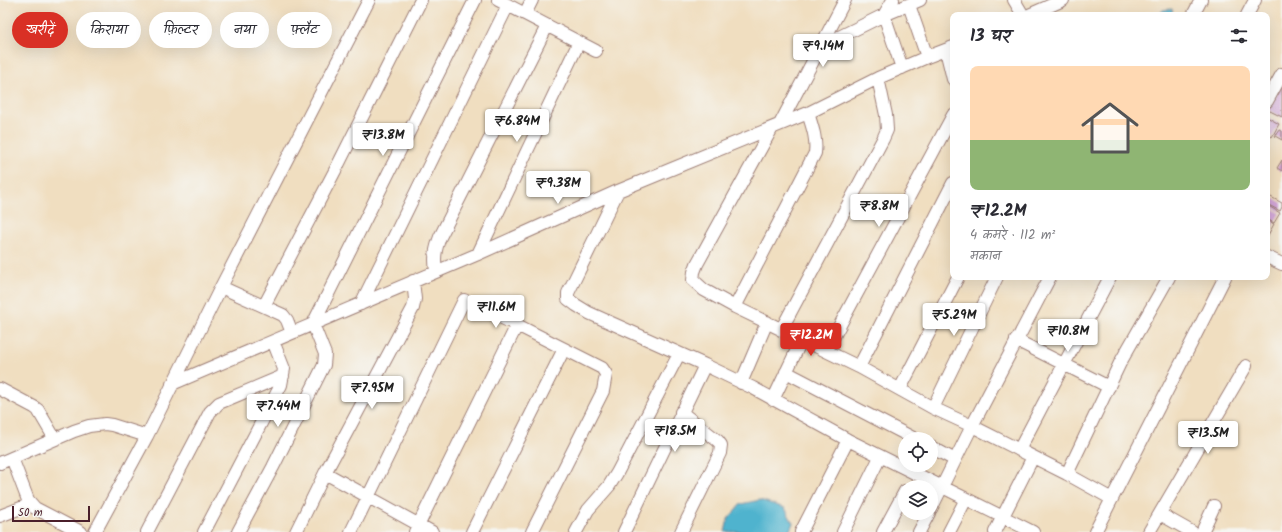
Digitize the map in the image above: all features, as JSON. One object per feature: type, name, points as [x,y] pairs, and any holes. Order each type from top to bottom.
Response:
[{"type":"street","points":[[95,532],[147,436],[221,287],[369,0]]},
{"type":"street","points":[[264,306],[343,156],[421,0]]},
{"type":"street","points":[[238,532],[273,467],[324,365],[326,354],[314,324],[474,0]]},
{"type":"street","points":[[525,14],[532,0]]},
{"type":"street","points":[[845,0],[821,46],[694,272],[693,280],[698,286],[736,307],[859,367],[933,408],[1067,474],[1112,500]]},
{"type":"street","points":[[892,0],[884,15],[902,68]]},
{"type":"street","points":[[1014,0],[1020,12]]},
{"type":"street","points":[[1036,12],[1063,0]]},
{"type":"street","points":[[1195,12],[1201,0]]},
{"type":"street","points":[[1248,12],[1254,0]]},
{"type":"street","points":[[361,304],[503,3],[596,51]]},
{"type":"street","points":[[821,46],[884,15],[914,3],[927,57]]},
{"type":"street","points":[[436,272],[434,257],[440,238],[547,26]]},
{"type":"street","points":[[478,254],[579,42]]},
{"type":"street","points":[[172,384],[478,254],[618,191],[808,113],[878,78],[950,49]]},
{"type":"street","points":[[1270,96],[1282,74]]},
{"type":"street","points":[[781,330],[880,146],[887,130],[886,115],[878,78]]},
{"type":"street","points":[[736,307],[815,153],[815,135],[808,113]]},
{"type":"street","points":[[826,351],[950,121]]},
{"type":"street","points":[[859,367],[950,189]]},
{"type":"street","points":[[618,191],[568,293],[568,299],[589,313],[705,365],[880,457],[1033,532]]},
{"type":"street","points":[[1270,258],[1282,264]]},
{"type":"street","points":[[900,389],[956,280]]},
{"type":"street","points":[[933,408],[996,280]]},
{"type":"street","points":[[938,495],[1016,340],[1048,280]]},
{"type":"street","points":[[1019,450],[1108,280]]},
{"type":"street","points":[[1067,474],[1120,363],[1166,280]]},
{"type":"street","points":[[1095,532],[1223,280]]},
{"type":"street","points":[[296,532],[325,473],[413,308],[415,300],[413,281]]},
{"type":"street","points":[[221,287],[264,306],[286,318],[292,333]]},
{"type":"street","points":[[351,532],[369,498],[464,300],[602,368],[606,374],[603,391],[532,532]]},
{"type":"street","points":[[741,383],[767,322]]},
{"type":"street","points":[[417,528],[517,325]]},
{"type":"street","points":[[773,400],[802,339]]},
{"type":"street","points":[[1016,340],[1109,387]]},
{"type":"street","points":[[204,532],[280,385],[284,369],[273,341]]},
{"type":"street","points":[[472,532],[564,349]]},
{"type":"street","points":[[576,532],[588,510],[610,486],[680,354]]},
{"type":"street","points":[[624,532],[705,365]]},
{"type":"street","points":[[1149,532],[1246,366]]},
{"type":"street","points":[[786,372],[902,432]]},
{"type":"street","points":[[147,532],[210,412],[219,403],[283,376]]},
{"type":"street","points":[[0,389],[34,406],[38,410],[55,439]]},
{"type":"street","points":[[681,412],[721,445],[720,453],[681,532]]},
{"type":"street","points":[[0,463],[81,428],[105,424],[147,436]]},
{"type":"street","points":[[801,532],[848,440]]},
{"type":"street","points":[[938,451],[955,460]]},
{"type":"street","points":[[843,532],[880,457]]},
{"type":"street","points":[[995,532],[1033,457]]},
{"type":"street","points":[[12,458],[28,500],[31,504],[64,528],[81,532]]},
{"type":"street","points":[[325,473],[417,528],[432,532]]},
{"type":"street","points":[[911,480],[914,474]]},
{"type":"street","points":[[949,532],[966,499]]},
{"type":"street","points":[[0,516],[31,504]]},
{"type":"street","points":[[883,532],[898,504]]},
{"type":"street","points":[[1202,532],[1214,506]]},
{"type":"street","points":[[1160,514],[1192,532]]},
{"type":"street","points":[[920,532],[926,520]]},
{"type":"water","points":[[1172,9],[1172,12],[1161,12],[1163,10]]},
{"type":"water","points":[[760,500],[785,508],[793,523],[789,532],[725,532],[728,519],[741,504]]},
{"type":"building","points":[[1282,85],[1282,117],[1270,111],[1270,106]]},
{"type":"building","points":[[1270,119],[1279,124],[1272,137],[1270,136]]},
{"type":"building","points":[[1279,130],[1282,131],[1282,140],[1275,136]]},
{"type":"building","points":[[1282,160],[1282,171],[1277,168]]},
{"type":"building","points":[[1270,197],[1282,203],[1280,211],[1270,206]]},
{"type":"building","points":[[1270,207],[1280,213],[1274,223],[1270,221]]},
{"type":"building","points":[[1270,222],[1274,224],[1270,231]]}]
